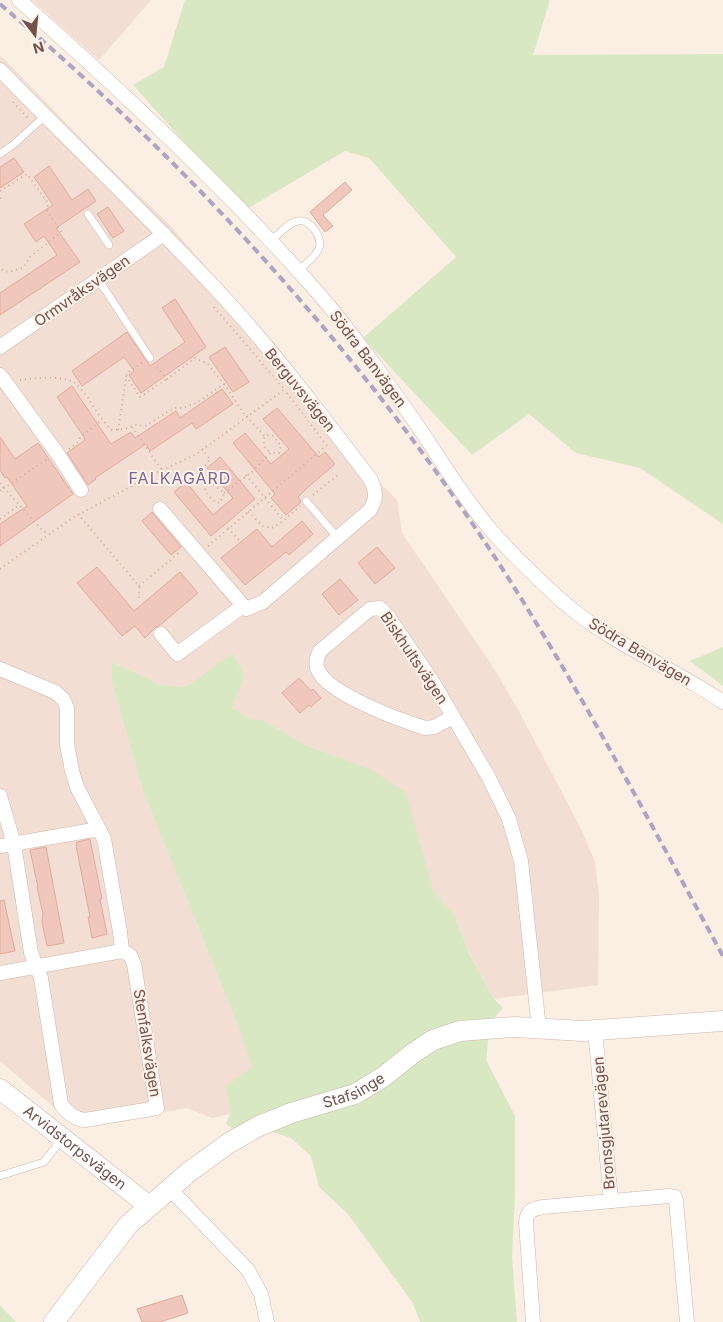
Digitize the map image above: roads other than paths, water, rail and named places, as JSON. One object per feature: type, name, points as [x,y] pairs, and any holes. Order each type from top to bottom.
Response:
[{"type":"street","name":"Södra Banvägen","points":[[19,0],[115,88],[216,185],[318,293],[372,362],[460,490],[504,545],[581,617],[630,649],[686,679],[723,702]]},
{"type":"street","name":"Berguvsvägen","points":[[0,70],[40,121],[164,234],[230,304],[333,441],[371,480],[376,492],[376,501],[370,510],[263,602],[246,609],[243,606]]},
{"type":"street","name":"Ormvråksvägen","points":[[0,347],[164,234]]},
{"type":"street","points":[[2,378],[58,454],[81,490]]},
{"type":"street","points":[[160,509],[243,606],[177,654],[161,634]]},
{"type":"street","name":"Biskhultsvägen","points":[[453,717],[425,728],[351,698],[334,689],[318,670],[316,659],[320,651],[370,609],[380,608],[388,616],[434,684],[500,798],[515,838],[520,861],[539,1029]]},
{"type":"street","name":"Stenfalksvägen","points":[[0,669],[55,692],[63,699],[67,708],[67,744],[72,771],[77,788],[104,839],[122,951],[130,955],[134,964],[157,1108],[117,1116],[78,1120],[66,1112],[61,1104],[41,978],[31,954],[7,845],[0,796]]},
{"type":"street","points":[[7,845],[99,830]]},
{"type":"street","points":[[0,972],[122,951]]},
{"type":"street","name":"Stafsinge","points":[[54,1322],[128,1225],[189,1172],[229,1143],[259,1126],[291,1113],[355,1094],[383,1077],[433,1040],[460,1031],[514,1028],[595,1030],[723,1021]]},
{"type":"street","name":"Bronsgjutarevägen","points":[[534,1322],[526,1222],[530,1211],[542,1207],[611,1201],[595,1030]]},
{"type":"street","name":"Arvidstorpsvägen","points":[[0,1089],[149,1206]]},
{"type":"street","points":[[170,1189],[248,1270],[261,1294],[268,1322]]},
{"type":"street","points":[[611,1201],[674,1197],[676,1201],[687,1322]]},
{"type":"lane","points":[[0,154],[40,121]]},
{"type":"lane","points":[[88,214],[109,244]]},
{"type":"lane","points":[[270,242],[282,231],[298,221],[303,221],[314,229],[320,243],[318,250],[297,271]]},
{"type":"lane","points":[[98,279],[150,358]]},
{"type":"lane","points":[[306,501],[338,538]]},
{"type":"lane","points":[[0,1176],[44,1162],[62,1138]]},
{"type":"railway","points":[[0,4],[71,66],[205,196],[331,336],[389,409],[445,484],[528,610],[614,757],[723,956]]},
{"type":"district","name":"FALKAGÅRD","points":[[180,478]]}]
